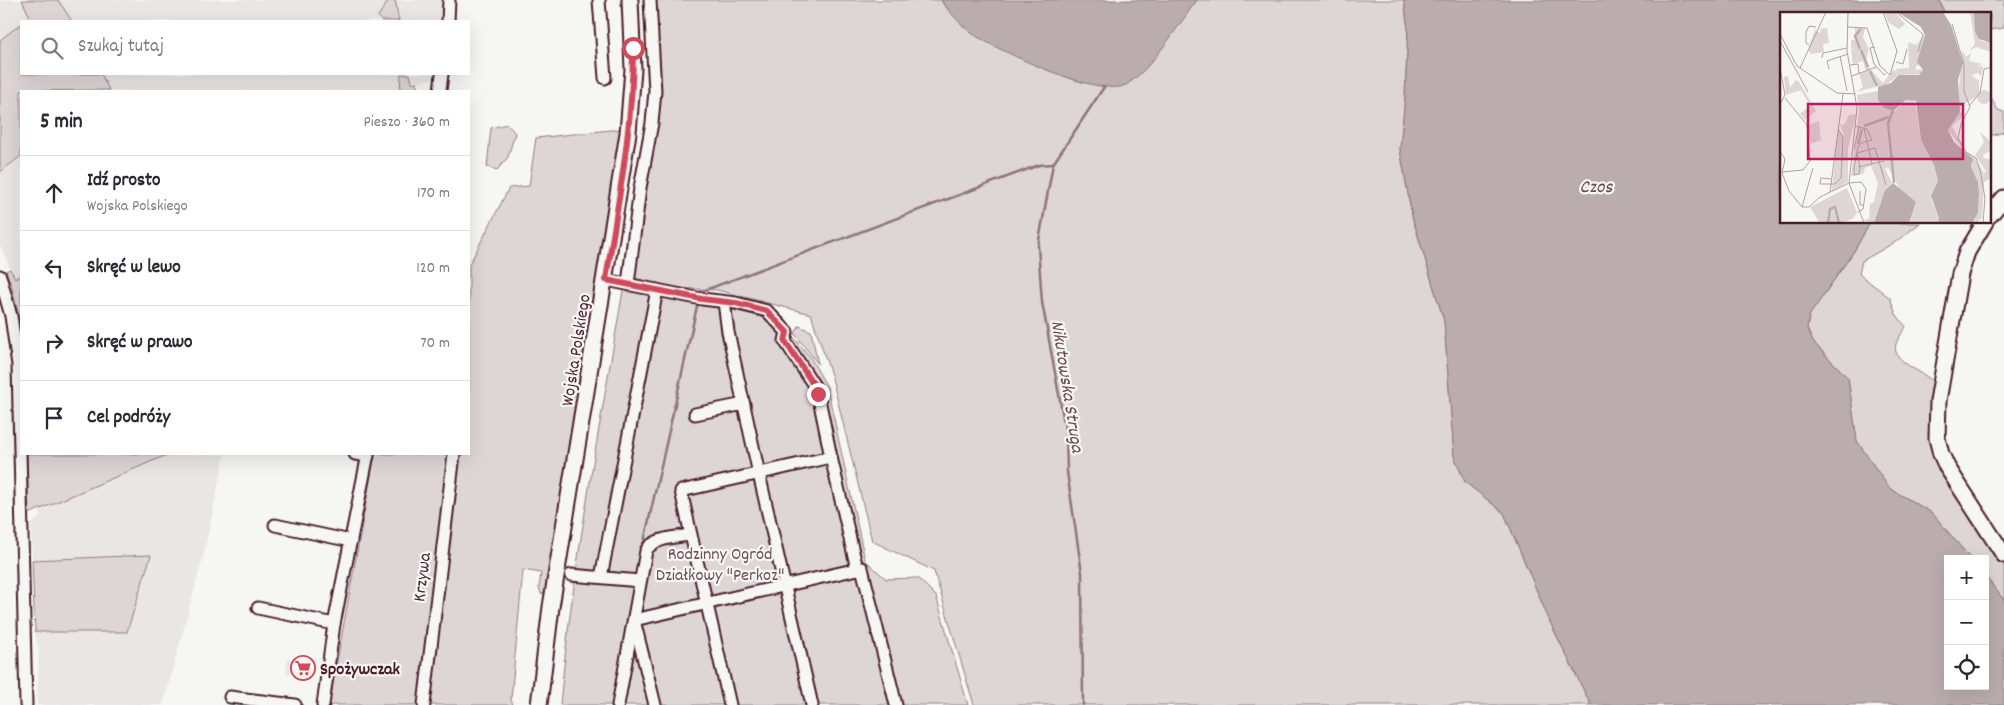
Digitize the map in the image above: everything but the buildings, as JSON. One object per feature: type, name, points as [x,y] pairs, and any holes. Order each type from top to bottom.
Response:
[{"type":"street","points":[[448,20],[449,0]]},
{"type":"street","points":[[599,0],[605,78]]},
{"type":"street","name":"Wojska Polskiego","points":[[539,705],[551,608],[606,280],[632,98],[633,48],[630,0]]},
{"type":"street","points":[[628,284],[655,91],[650,0]]},
{"type":"street","points":[[440,90],[442,75]]},
{"type":"street","points":[[1992,213],[2004,198]]},
{"type":"street","points":[[1984,224],[1967,252],[1960,274],[1938,401],[1936,438],[1947,467],[2004,555]]},
{"type":"street","points":[[0,276],[11,316],[18,365],[20,450]]},
{"type":"street","points":[[606,280],[767,311],[787,332],[785,341],[818,394],[857,569]]},
{"type":"street","points":[[600,577],[657,290]]},
{"type":"street","points":[[724,302],[728,332],[759,474],[812,705]]},
{"type":"street","points":[[695,414],[744,404]]},
{"type":"street","points":[[20,455],[26,705]]},
{"type":"street","points":[[323,705],[334,624],[368,455]]},
{"type":"street","name":"Krzywa","points":[[424,705],[454,455]]},
{"type":"street","points":[[730,705],[680,491],[831,458]]},
{"type":"street","points":[[275,525],[351,541]]},
{"type":"street","points":[[618,705],[648,546],[654,542],[690,535]]},
{"type":"street","points":[[634,620],[862,568],[896,705]]},
{"type":"street","points":[[571,574],[640,582]]},
{"type":"street","points":[[258,608],[334,624]]},
{"type":"street","points":[[634,620],[655,705]]},
{"type":"street","points":[[230,697],[295,705]]},
{"type":"shaded area","points":[[0,0],[22,0],[31,17],[26,20],[20,20],[20,25],[0,40]]},
{"type":"shaded area","points":[[58,0],[389,0],[378,16],[380,20],[71,20]]},
{"type":"shaded area","points":[[395,0],[442,0],[440,20],[399,20]]},
{"type":"shaded area","points":[[102,75],[401,75],[402,78],[400,90],[109,90]]},
{"type":"shaded area","points":[[410,75],[435,75],[434,78],[412,84]]},
{"type":"shaded area","points":[[20,157],[20,276],[15,278],[0,245],[0,172]]},
{"type":"shaded area","points":[[167,455],[225,455],[203,557],[163,705],[37,705],[39,649],[35,632],[127,632],[151,555],[32,560],[31,524],[40,517],[40,508]]},
{"type":"shaded area","points":[[288,658],[313,662],[312,675],[286,673]]},
{"type":"green space","points":[[22,0],[58,0],[71,20],[26,20],[30,17]]},
{"type":"green space","points":[[389,0],[395,0],[399,20],[380,20],[378,16]]},
{"type":"green space","points":[[653,0],[941,0],[970,32],[1147,66],[1197,0],[1404,0],[1408,29],[1405,97],[1400,149],[1412,216],[1444,321],[1454,456],[1465,482],[1504,513],[1550,622],[1591,705],[974,705],[934,571],[872,541],[832,378],[811,314],[717,290],[676,288],[634,278],[658,88]]},
{"type":"green space","points":[[1939,0],[2004,0],[2004,28],[1992,30],[1992,12],[1944,12]]},
{"type":"green space","points":[[20,25],[20,75],[102,75],[109,90],[20,90],[20,157],[0,172],[0,40]]},
{"type":"green space","points":[[401,75],[410,75],[412,83],[417,82],[417,90],[400,90]]},
{"type":"green space","points":[[1992,100],[1998,110],[2004,112],[2004,132],[1992,135]]},
{"type":"green space","points":[[507,124],[515,133],[508,157],[497,170],[487,167],[491,128]]},
{"type":"green space","points":[[620,129],[551,577],[547,590],[541,594],[539,588],[541,573],[523,570],[511,699],[513,705],[430,705],[460,455],[470,455],[470,263],[509,188],[529,186],[536,138]]},
{"type":"green space","points":[[1869,224],[1919,224],[1897,241],[1862,261],[1859,274],[1890,298],[1896,314],[1906,327],[1897,341],[1895,348],[1897,355],[1934,383],[1929,422],[1930,439],[2004,565],[2004,600],[1989,581],[1989,555],[1968,555],[1932,513],[1889,488],[1857,441],[1848,378],[1813,342],[1807,329],[1809,316],[1854,251]]},
{"type":"green space","points":[[10,269],[15,278],[20,276],[20,320],[11,284],[6,271]]},
{"type":"green space","name":"Rodzinny Ogród Działkowy \"Perkoz\"","points":[[624,285],[780,321],[810,357],[827,387],[865,560],[886,579],[918,578],[936,596],[968,705],[560,705],[565,652],[580,547]]},
{"type":"green space","points":[[799,326],[811,331],[818,364],[795,334]]},
{"type":"green space","points":[[27,455],[167,455],[31,513],[29,513]]},
{"type":"green space","points":[[375,455],[448,455],[418,705],[329,705]]},
{"type":"green space","points":[[151,555],[127,632],[35,632],[32,560]]},
{"type":"water","points":[[941,0],[1197,0],[1145,69],[1126,85],[1113,87],[1094,85],[1047,70],[983,40],[970,32]]},
{"type":"water","name":"Czos","points":[[1404,0],[1939,0],[1944,12],[1780,12],[1780,224],[1869,224],[1854,251],[1809,316],[1807,329],[1813,342],[1848,378],[1857,441],[1889,488],[1932,513],[1968,555],[1944,555],[1944,690],[1989,690],[1989,581],[2004,600],[2004,705],[1591,705],[1550,622],[1504,513],[1465,482],[1454,456],[1444,321],[1412,216],[1400,149],[1405,97],[1408,29]]},
{"type":"waterway","name":"Nikutowska Struga","points":[[1083,705],[1082,573],[1067,472],[1066,433],[1042,302],[1038,246],[1053,164],[1104,87]]},
{"type":"waterway","points":[[699,295],[700,292],[1039,165],[1053,164]]},
{"type":"waterway","points":[[643,546],[698,302]]},
{"type":"place","name":"Spożywczak","points":[[303,668]]},
{"type":"route","points":[[633,48],[632,98],[628,134],[606,280],[702,299],[736,303],[767,311],[787,332],[785,341],[818,394]]}]
